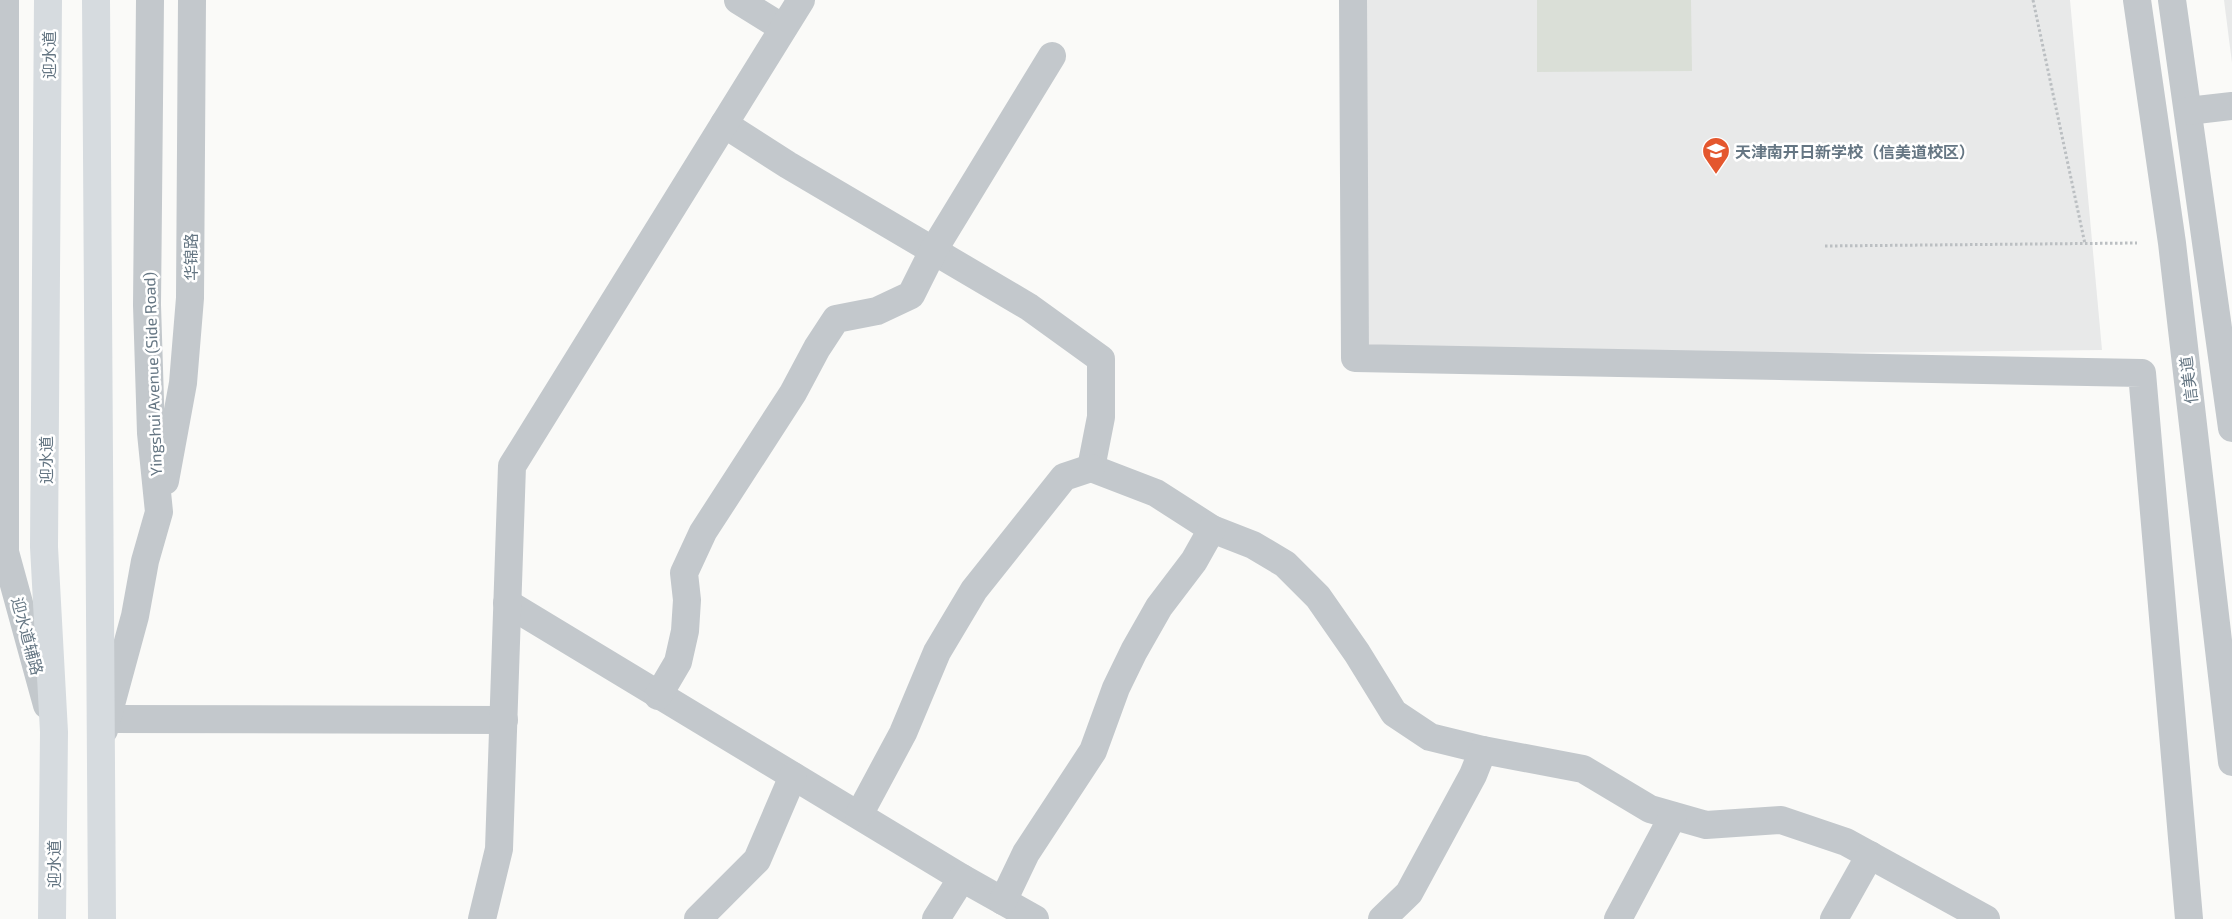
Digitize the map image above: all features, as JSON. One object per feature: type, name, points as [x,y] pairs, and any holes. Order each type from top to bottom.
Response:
[{"type":"main road","name":"迎水道","points":[[48,0],[44,548],[54,732],[52,919]]},
{"type":"main road","points":[[96,0],[104,730],[102,919]]},
{"type":"street","name":"迎水道辅路","points":[[5,0],[3,500],[5,552],[54,732]]},
{"type":"street","name":"Yingshui Avenue (Side Road)","points":[[104,730],[135,616],[145,561],[159,512],[151,433],[147,305],[150,0]]},
{"type":"street","name":"华锦路","points":[[159,512],[183,384],[190,298],[192,0]]},
{"type":"street","points":[[738,0],[783,28]]},
{"type":"street","points":[[482,919],[499,849],[512,466],[801,0]]},
{"type":"street","points":[[1353,0],[1355,358],[2142,373],[2189,919]]},
{"type":"street","name":"信美道","points":[[2136,0],[2172,243],[2232,762]]},
{"type":"street","points":[[2172,0],[2228,356],[2232,428]]},
{"type":"street","points":[[658,696],[678,662],[685,631],[687,600],[684,573],[703,532],[793,393],[817,348],[836,319],[877,311],[911,295],[933,251],[1052,56]]},
{"type":"street","points":[[2188,111],[2232,106]]},
{"type":"street","points":[[724,124],[788,165],[1029,307],[1101,359],[1101,417],[1091,468]]},
{"type":"street","points":[[860,815],[903,732],[937,652],[974,590],[1064,477],[1091,468],[1156,493],[1212,529],[1253,545],[1285,564],[1318,597],[1357,653],[1394,713],[1430,737],[1483,750],[1583,769],[1650,809],[1706,825],[1781,820],[1846,842],[1986,919]]},
{"type":"street","points":[[1003,901],[1026,853],[1093,751],[1116,688],[1134,651],[1159,607],[1194,561],[1212,529]]},
{"type":"street","points":[[507,603],[962,878],[1035,919]]},
{"type":"street","points":[[104,730],[504,720]]},
{"type":"street","points":[[1382,919],[1408,893],[1472,775],[1483,750]]},
{"type":"street","points":[[698,919],[756,860],[793,776]]},
{"type":"street","points":[[1618,919],[1673,816]]},
{"type":"street","points":[[1834,919],[1870,855]]},
{"type":"street","points":[[936,919],[962,878]]},
{"type":"path","points":[[2033,0],[2085,244]]},
{"type":"path","points":[[1826,246],[2172,243]]},
{"type":"shaded area","name":"天津南开日新学校（信美道校区）","points":[[1349,0],[2070,0],[2102,350],[1355,358]]},
{"type":"shaded area","points":[[1537,0],[1691,0],[1692,71],[1537,72]]},
{"type":"shaded area","points":[[2224,0],[2232,0],[2232,63]]},
{"type":"place","name":"天津南开日新学校（信美道校区）","points":[[1716,175]]}]
